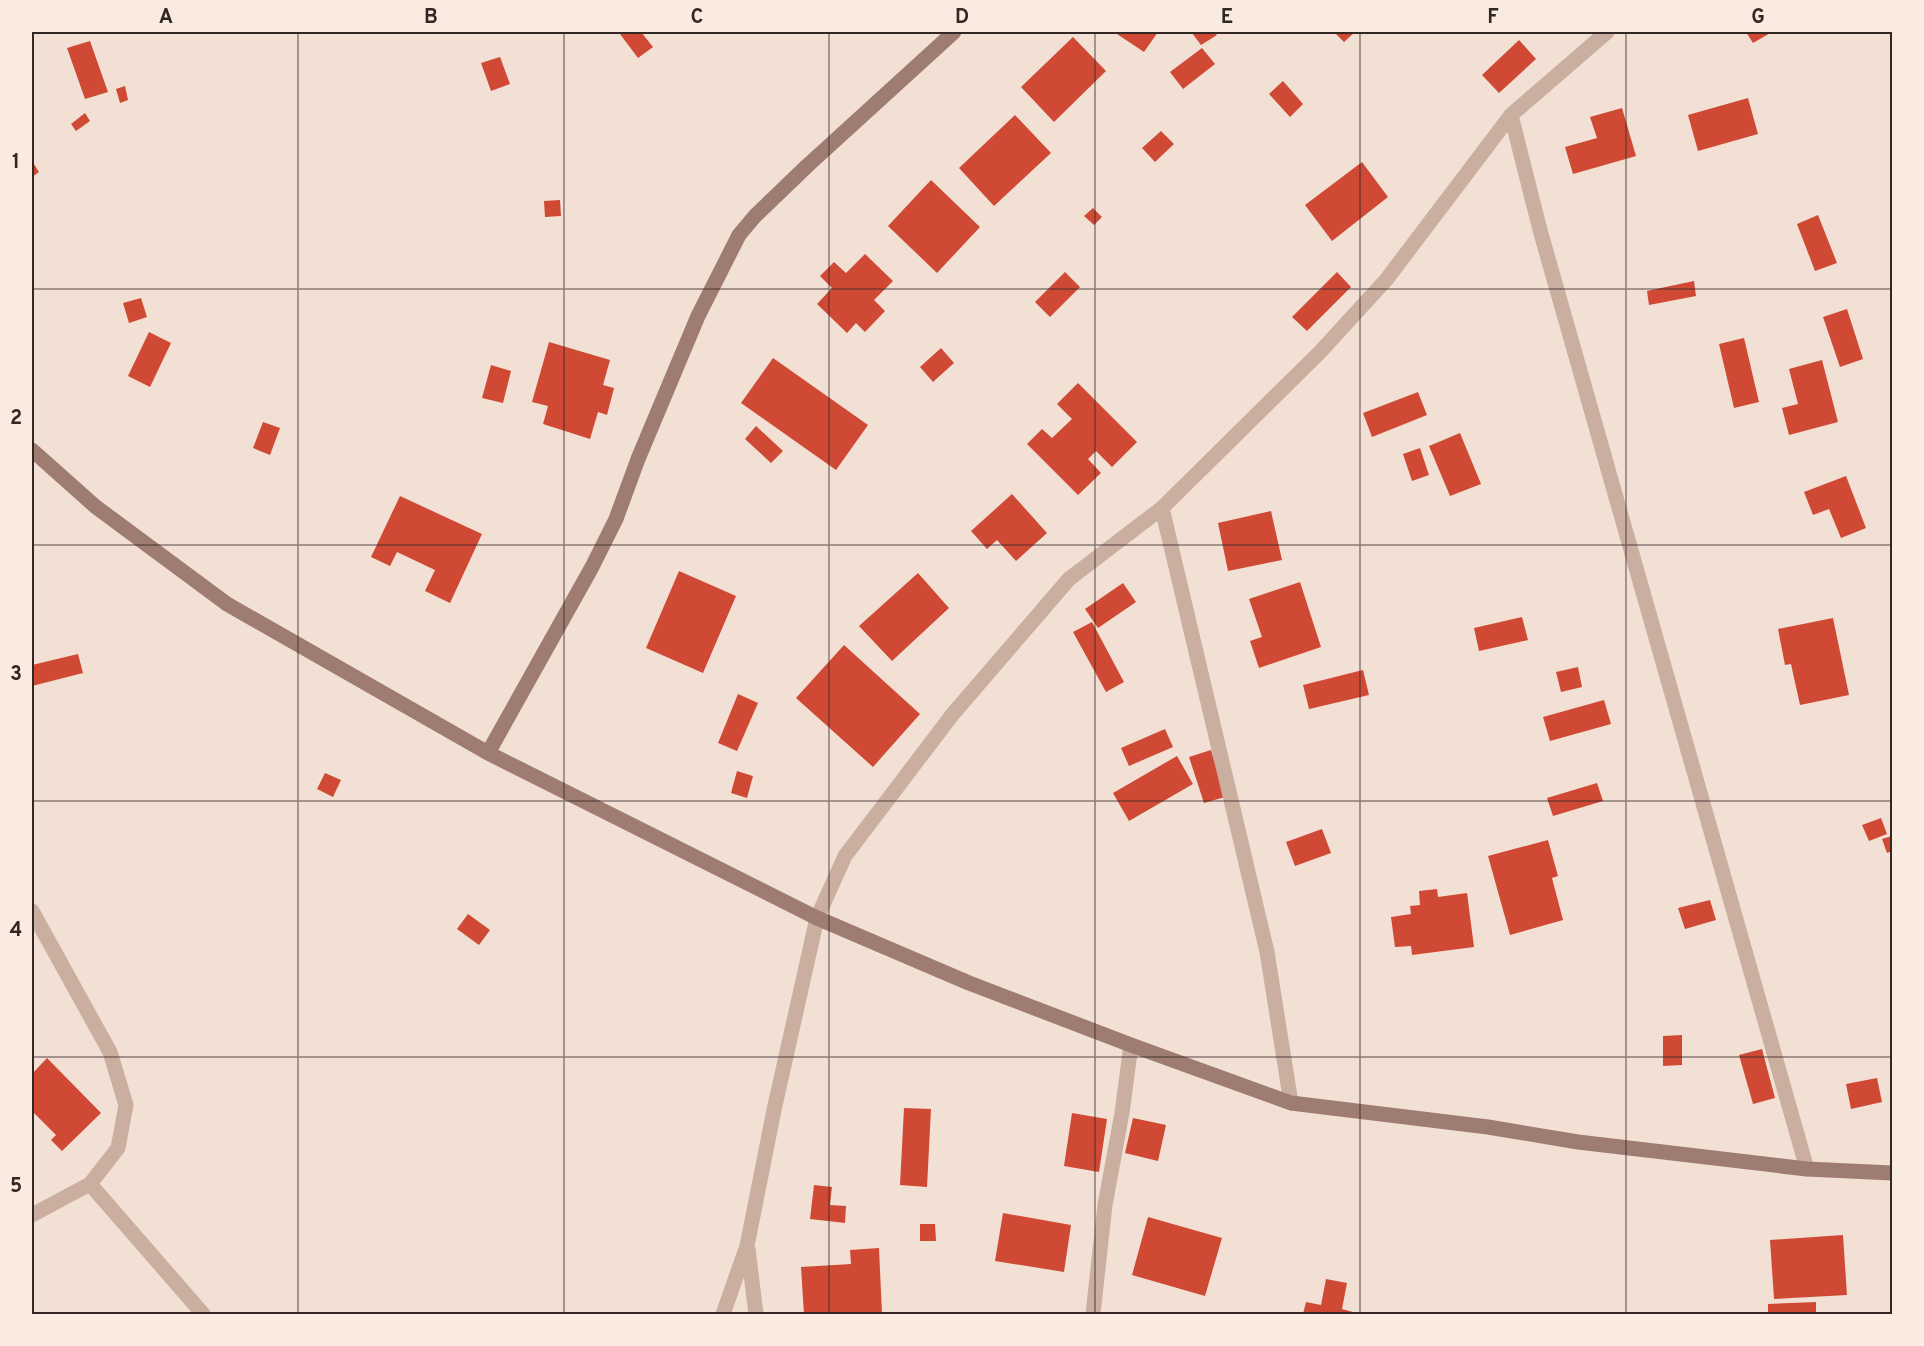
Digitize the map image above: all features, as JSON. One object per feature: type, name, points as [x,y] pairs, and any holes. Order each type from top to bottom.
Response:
[{"type":"main road","points":[[488,753],[592,567],[616,519],[638,459],[698,316],[739,235],[755,216],[807,166],[954,32]]},
{"type":"main road","points":[[32,450],[96,507],[227,603],[488,753],[817,918],[969,983],[1291,1103],[1488,1127],[1578,1142],[1807,1169],[1893,1173]]},
{"type":"street","points":[[723,1314],[747,1246],[774,1110],[817,918],[845,856],[952,715],[1069,579],[1162,508],[1320,352],[1386,280],[1512,115],[1607,32]]},
{"type":"street","points":[[1512,115],[1543,242],[1807,1169]]},
{"type":"street","points":[[1162,508],[1267,952],[1291,1103]]},
{"type":"street","points":[[32,911],[110,1052],[126,1105],[118,1148],[90,1184],[32,1215]]},
{"type":"street","points":[[1093,1314],[1105,1205],[1122,1113],[1131,1045]]},
{"type":"street","points":[[90,1184],[203,1314]]},
{"type":"street","points":[[747,1246],[756,1314]]},
{"type":"building","points":[[641,32],[653,47],[638,58],[620,34]]},
{"type":"building","points":[[1114,32],[1158,32],[1144,52]]},
{"type":"building","points":[[1214,32],[1217,35],[1201,45],[1192,33]]},
{"type":"building","points":[[1334,32],[1355,32],[1344,42]]},
{"type":"building","points":[[1746,32],[1772,32],[1753,43]]},
{"type":"building","points":[[1073,37],[1106,71],[1054,122],[1021,87]]},
{"type":"building","points":[[1519,40],[1536,59],[1499,93],[1482,75]]},
{"type":"building","points":[[90,41],[108,92],[85,99],[67,48]]},
{"type":"building","points":[[1202,48],[1215,64],[1183,89],[1170,72]]},
{"type":"building","points":[[500,57],[510,84],[491,91],[481,63]]},
{"type":"building","points":[[1283,81],[1303,104],[1290,117],[1269,94]]},
{"type":"building","points":[[125,86],[128,100],[120,103],[116,89]]},
{"type":"building","points":[[1748,98],[1758,134],[1698,151],[1688,115]]},
{"type":"building","points":[[1622,108],[1636,156],[1573,174],[1565,147],[1597,138],[1590,117]]},
{"type":"building","points":[[85,113],[90,121],[76,131],[71,124]]},
{"type":"building","points":[[1015,115],[1051,153],[994,206],[959,168]]},
{"type":"building","points":[[1161,131],[1174,144],[1155,162],[1142,148]]},
{"type":"building","points":[[32,161],[39,172],[32,177]]},
{"type":"building","points":[[1362,162],[1388,197],[1332,241],[1305,205]]},
{"type":"building","points":[[931,180],[980,227],[937,273],[888,226]]},
{"type":"building","points":[[560,200],[561,216],[545,217],[544,201]]},
{"type":"building","points":[[1093,208],[1102,217],[1094,225],[1084,216]]},
{"type":"building","points":[[1818,215],[1837,263],[1815,271],[1797,224]]},
{"type":"building","points":[[865,254],[893,281],[874,300],[885,311],[865,332],[856,323],[847,333],[817,304],[832,288],[820,276],[834,262],[846,273]]},
{"type":"building","points":[[1065,272],[1080,287],[1050,317],[1035,302]]},
{"type":"building","points":[[1337,272],[1351,287],[1307,331],[1292,317]]},
{"type":"building","points":[[1694,281],[1696,296],[1649,305],[1647,291]]},
{"type":"building","points":[[141,298],[147,317],[129,323],[123,303]]},
{"type":"building","points":[[1847,309],[1863,359],[1840,367],[1823,317]]},
{"type":"building","points":[[149,332],[171,343],[150,387],[128,376]]},
{"type":"building","points":[[1744,338],[1759,402],[1734,408],[1719,344]]},
{"type":"building","points":[[549,342],[610,360],[603,385],[614,388],[607,415],[598,412],[590,439],[543,424],[548,406],[532,402]]},
{"type":"building","points":[[941,348],[954,363],[933,382],[920,367]]},
{"type":"building","points":[[773,358],[868,425],[836,470],[741,403]]},
{"type":"building","points":[[1822,360],[1838,422],[1789,435],[1782,408],[1798,404],[1789,369]]},
{"type":"building","points":[[491,365],[511,371],[503,403],[482,398]]},
{"type":"building","points":[[1078,383],[1137,442],[1112,467],[1096,451],[1088,459],[1101,473],[1078,495],[1027,444],[1042,429],[1052,438],[1072,419],[1057,404]]},
{"type":"building","points":[[1418,392],[1427,415],[1372,437],[1363,413]]},
{"type":"building","points":[[263,422],[280,428],[270,455],[253,448]]},
{"type":"building","points":[[756,426],[783,451],[771,463],[745,439]]},
{"type":"building","points":[[1460,433],[1481,484],[1450,496],[1429,446]]},
{"type":"building","points":[[1420,448],[1429,475],[1412,481],[1403,454]]},
{"type":"building","points":[[1846,476],[1866,528],[1841,538],[1829,509],[1813,515],[1804,492]]},
{"type":"building","points":[[1012,494],[1047,533],[1016,561],[997,540],[987,549],[971,531]]},
{"type":"building","points":[[400,496],[482,534],[450,603],[425,591],[435,570],[397,552],[390,566],[371,557]]},
{"type":"building","points":[[1271,511],[1282,560],[1228,571],[1218,523]]},
{"type":"building","points":[[679,571],[736,596],[703,673],[646,648]]},
{"type":"building","points":[[918,573],[949,608],[892,661],[859,626]]},
{"type":"building","points":[[1300,582],[1321,647],[1259,668],[1250,641],[1262,637],[1249,599]]},
{"type":"building","points":[[1123,583],[1136,602],[1098,628],[1085,609]]},
{"type":"building","points":[[1522,617],[1528,640],[1479,651],[1474,628]]},
{"type":"building","points":[[1833,618],[1849,695],[1800,705],[1791,664],[1785,665],[1778,629]]},
{"type":"building","points":[[1092,622],[1124,682],[1106,692],[1073,632]]},
{"type":"building","points":[[844,645],[920,714],[873,767],[796,698]]},
{"type":"building","points":[[78,654],[83,673],[32,686],[32,665]]},
{"type":"building","points":[[1578,667],[1582,687],[1561,692],[1556,672]]},
{"type":"building","points":[[1363,670],[1369,695],[1309,709],[1303,685]]},
{"type":"building","points":[[738,694],[758,703],[737,751],[718,743]]},
{"type":"building","points":[[1604,700],[1611,724],[1550,741],[1543,717]]},
{"type":"building","points":[[1165,729],[1173,747],[1129,766],[1121,748]]},
{"type":"building","points":[[1211,750],[1225,797],[1204,803],[1189,757]]},
{"type":"building","points":[[1177,756],[1193,784],[1129,821],[1113,793]]},
{"type":"building","points":[[737,771],[753,776],[747,798],[731,793]]},
{"type":"building","points":[[325,773],[341,780],[333,797],[317,789]]},
{"type":"building","points":[[1597,783],[1603,801],[1553,816],[1547,798]]},
{"type":"building","points":[[1881,818],[1887,834],[1869,841],[1862,825]]},
{"type":"building","points":[[1322,829],[1331,853],[1295,866],[1286,842]]},
{"type":"building","points":[[1892,836],[1892,851],[1887,853],[1882,839]]},
{"type":"building","points":[[1548,840],[1558,876],[1552,878],[1563,920],[1510,935],[1488,856]]},
{"type":"building","points":[[1437,889],[1438,897],[1467,893],[1474,947],[1412,955],[1411,946],[1395,947],[1391,917],[1411,914],[1410,906],[1420,905],[1419,891]]},
{"type":"building","points":[[1710,900],[1716,920],[1685,929],[1678,908]]},
{"type":"building","points":[[468,914],[490,930],[479,945],[457,929]]},
{"type":"building","points":[[1682,1035],[1682,1065],[1663,1066],[1663,1036]]},
{"type":"building","points":[[1762,1049],[1775,1098],[1753,1104],[1739,1055]]},
{"type":"building","points":[[47,1058],[101,1113],[62,1151],[51,1140],[56,1135],[32,1111],[32,1074]]},
{"type":"building","points":[[1877,1078],[1882,1102],[1851,1109],[1846,1084]]},
{"type":"building","points":[[904,1108],[931,1109],[927,1187],[900,1185]]},
{"type":"building","points":[[1072,1113],[1107,1119],[1099,1172],[1064,1166]]},
{"type":"building","points":[[1133,1118],[1166,1125],[1158,1161],[1125,1153]]},
{"type":"building","points":[[814,1185],[832,1187],[830,1205],[846,1206],[845,1223],[810,1219]]},
{"type":"building","points":[[1003,1213],[1071,1225],[1064,1272],[995,1261]]},
{"type":"building","points":[[1148,1217],[1222,1238],[1205,1296],[1132,1275]]},
{"type":"building","points":[[920,1224],[935,1224],[936,1241],[920,1241]]},
{"type":"building","points":[[1843,1235],[1847,1295],[1774,1299],[1770,1240]]},
{"type":"building","points":[[879,1248],[882,1314],[804,1314],[801,1267],[851,1264],[850,1250]]},
{"type":"building","points":[[1326,1279],[1347,1283],[1342,1309],[1360,1314],[1303,1314],[1306,1302],[1321,1305]]},
{"type":"building","points":[[1816,1302],[1816,1314],[1768,1314],[1768,1304]]}]
